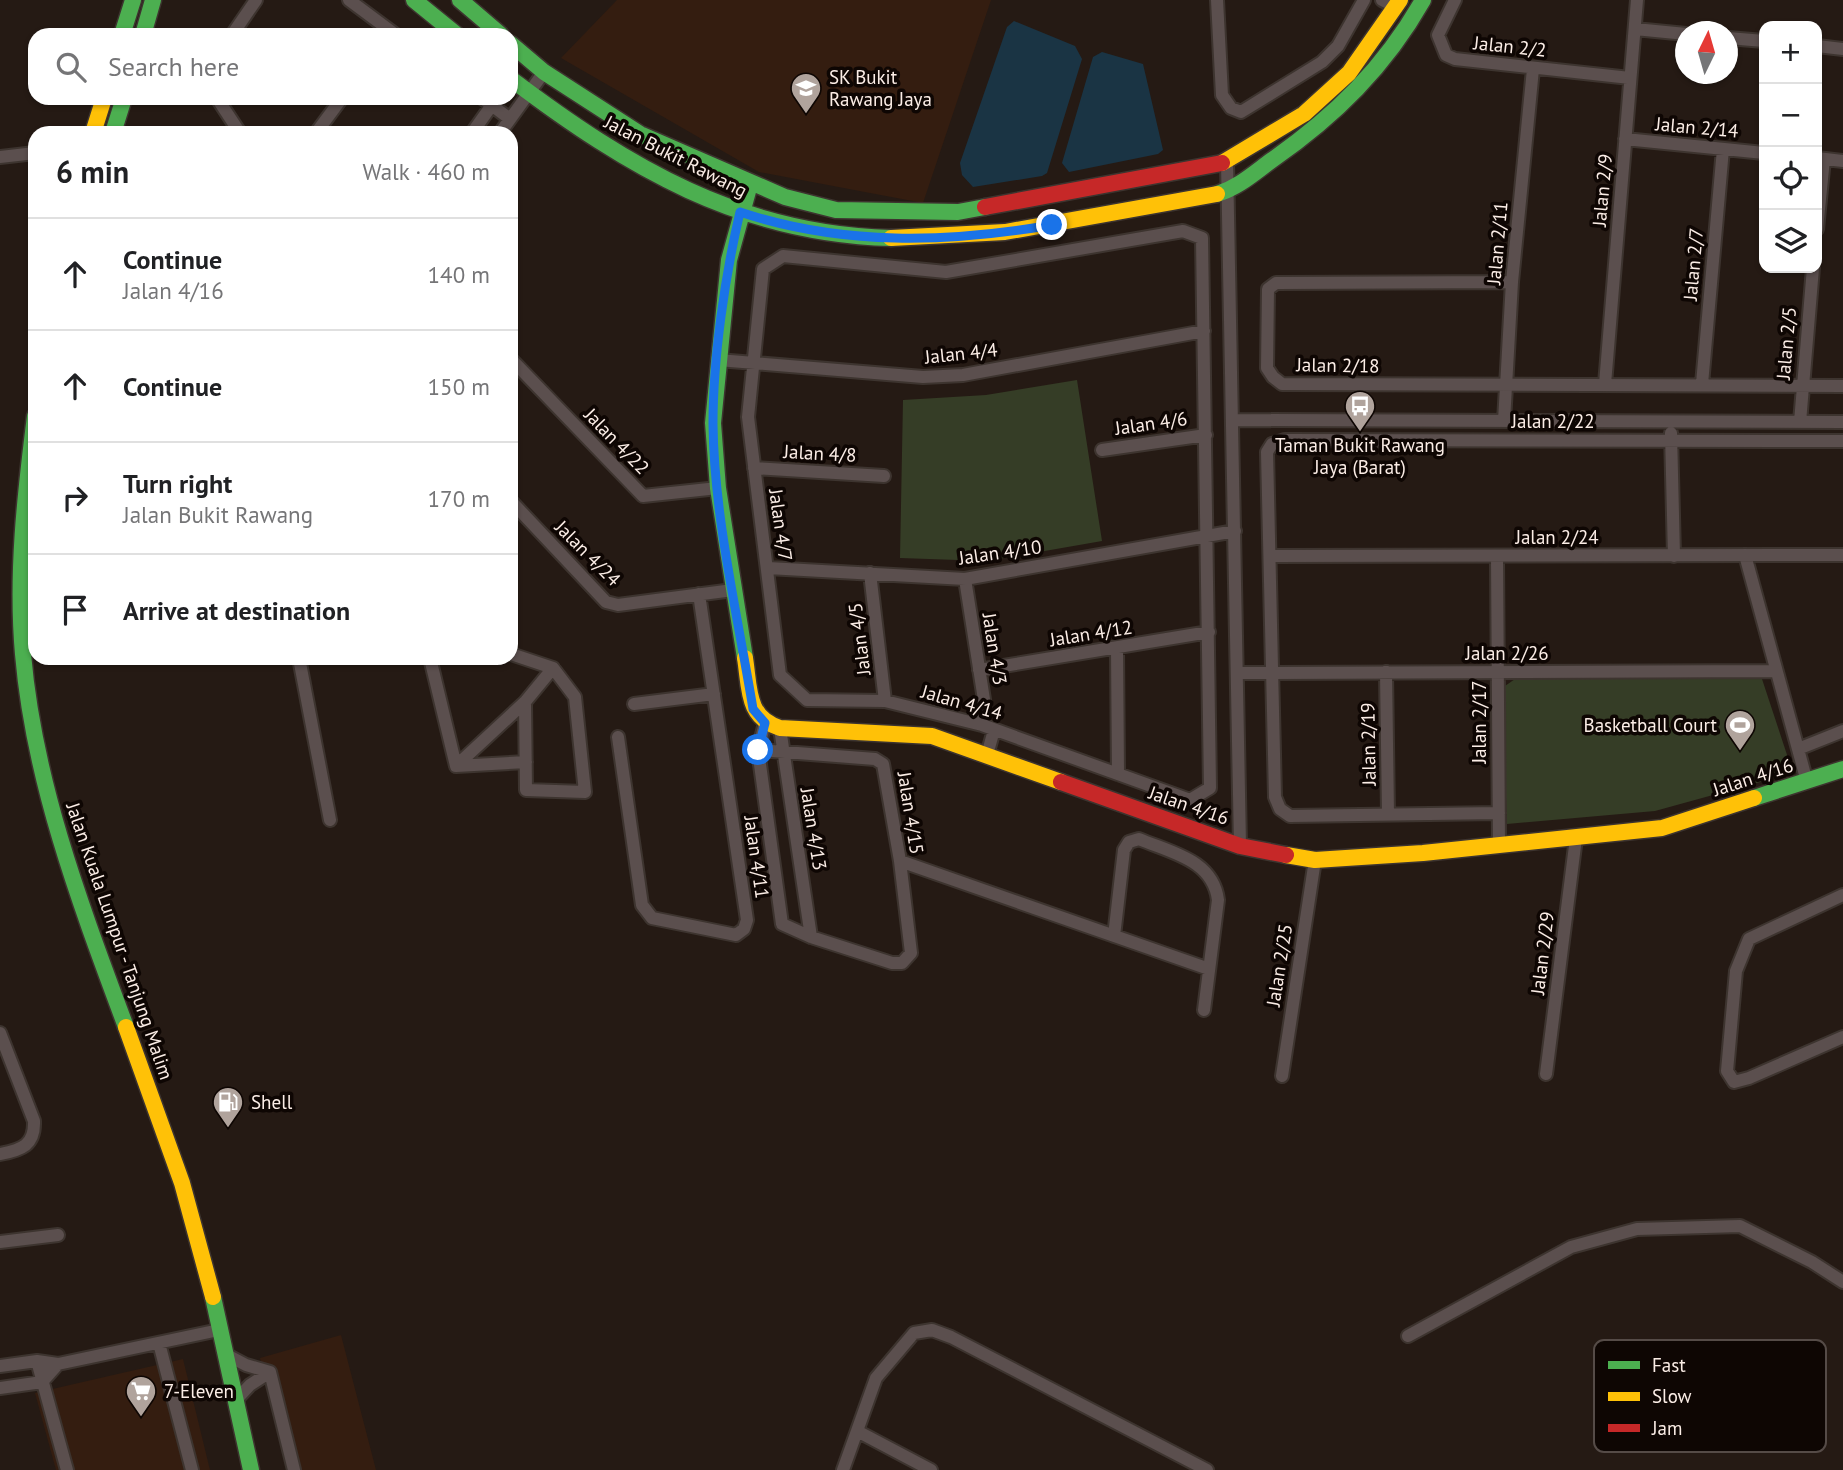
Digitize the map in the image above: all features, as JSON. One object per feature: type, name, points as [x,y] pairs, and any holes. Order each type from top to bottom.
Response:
[{"type":"street","points":[[124,28],[133,0]]},
{"type":"street","points":[[145,28],[153,0]]},
{"type":"street","points":[[237,28],[256,0]]},
{"type":"street","points":[[349,0],[385,28]]},
{"type":"street","points":[[414,0],[448,28]]},
{"type":"street","points":[[460,0],[492,28]]},
{"type":"street","points":[[1217,0],[1222,95],[1231,108],[1241,112],[1322,62],[1338,46],[1364,0]]},
{"type":"street","name":"Jalan Bukit Rawang","points":[[518,84],[620,155],[740,212],[799,229],[869,239],[992,235],[1229,190],[1293,146],[1357,94],[1389,55],[1423,0]]},
{"type":"street","name":"Jalan 2/2","points":[[1455,0],[1438,36],[1446,55],[1455,59],[1533,69],[1630,78]]},
{"type":"street","name":"Jalan 2/9","points":[[1605,384],[1637,0]]},
{"type":"street","name":"Jalan Bukit Rawang","points":[[518,50],[544,72],[640,134],[785,197],[836,210],[958,212],[1227,162],[1304,114],[1349,73],[1393,2]]},
{"type":"street","points":[[1635,29],[1675,33]]},
{"type":"street","points":[[1738,39],[1759,41]]},
{"type":"street","points":[[1822,47],[1843,49]]},
{"type":"street","name":"Jalan 2/11","points":[[1504,421],[1513,282],[1533,69]]},
{"type":"street","points":[[505,126],[544,72]]},
{"type":"street","points":[[95,126],[102,105]]},
{"type":"street","points":[[115,126],[122,105]]},
{"type":"street","points":[[222,105],[236,126]]},
{"type":"street","points":[[321,126],[337,105]]},
{"type":"street","points":[[475,126],[486,105]]},
{"type":"street","points":[[491,105],[510,119]]},
{"type":"street","name":"Jalan 2/14","points":[[1625,139],[1759,153]]},
{"type":"street","name":"Jalan 2/7","points":[[1702,384],[1723,149]]},
{"type":"street","points":[[0,157],[28,154]]},
{"type":"street","points":[[1822,158],[1843,160]]},
{"type":"street","points":[[1227,162],[1240,846]]},
{"type":"street","points":[[750,184],[740,212],[729,260],[718,360],[713,423],[718,488],[753,709],[772,726],[758,750],[782,923],[811,937]]},
{"type":"street","name":"Jalan 4/7","points":[[794,688],[780,675],[748,417],[763,269],[783,256],[946,272],[1184,231],[1202,238],[1204,331]]},
{"type":"street","name":"Jalan 2/5","points":[[1800,422],[1812,273]]},
{"type":"street","name":"Jalan 2/18","points":[[1505,384],[1282,384],[1267,368],[1268,289],[1276,283],[1513,282]]},
{"type":"street","points":[[1204,331],[1209,632]]},
{"type":"street","name":"Jalan 4/4","points":[[718,360],[923,377],[963,376],[1204,331]]},
{"type":"street","name":"Jalan 4/22","points":[[518,366],[643,496],[718,488]]},
{"type":"street","points":[[1505,384],[1843,386]]},
{"type":"street","points":[[1233,420],[1843,422]]},
{"type":"street","points":[[1671,422],[1674,556]]},
{"type":"street","name":"Jalan 4/6","points":[[1102,450],[1206,435]]},
{"type":"street","name":"Jalan 2/22","points":[[1270,556],[1267,452],[1272,444],[1285,440],[1843,441]]},
{"type":"street","name":"Jalan 4/8","points":[[754,468],[884,476]]},
{"type":"street","name":"Jalan 4/24","points":[[518,508],[606,602],[618,605],[733,590]]},
{"type":"street","name":"Jalan Kuala Lumpur - Tanjung Malim","points":[[28,512],[20,615],[27,689],[44,774],[71,873],[182,1184],[225,1353],[251,1470]]},
{"type":"street","name":"Jalan 4/10","points":[[768,568],[965,579],[1235,531]]},
{"type":"street","points":[[1745,555],[1807,782]]},
{"type":"street","name":"Jalan 2/24","points":[[1270,556],[1843,555]]},
{"type":"street","points":[[1270,556],[1275,797],[1280,808],[1290,816],[1499,813]]},
{"type":"street","name":"Jalan 2/17","points":[[1497,556],[1499,846]]},
{"type":"street","name":"Jalan 4/5","points":[[870,573],[885,701]]},
{"type":"street","name":"Jalan 4/3","points":[[965,579],[988,727],[987,755]]},
{"type":"street","name":"Jalan 4/11","points":[[618,737],[642,905],[652,918],[736,935],[744,929],[747,920],[699,594]]},
{"type":"street","name":"Jalan 4/12","points":[[979,670],[1209,632]]},
{"type":"street","name":"Jalan 4/14","points":[[794,688],[807,700],[885,701],[988,727],[1190,800],[1210,788],[1209,632]]},
{"type":"street","points":[[1117,648],[1118,774]]},
{"type":"street","points":[[518,656],[553,667],[575,697],[585,792],[526,790],[525,702]]},
{"type":"street","points":[[300,665],[330,820]]},
{"type":"street","points":[[432,665],[456,766]]},
{"type":"street","points":[[456,766],[525,702],[553,667]]},
{"type":"street","name":"Jalan 2/26","points":[[1237,673],[1776,671]]},
{"type":"street","name":"Jalan 2/19","points":[[1386,672],[1388,814]]},
{"type":"street","points":[[634,704],[714,694]]},
{"type":"street","name":"Jalan 4/13","points":[[772,726],[783,752],[811,937]]},
{"type":"street","name":"Jalan 4/16","points":[[772,726],[932,736],[1240,846],[1315,860],[1499,846],[1662,828],[1843,769]]},
{"type":"street","points":[[1798,749],[1843,731]]},
{"type":"street","name":"Jalan 4/15","points":[[758,750],[881,762],[900,861],[911,953],[902,964],[892,963],[811,937]]},
{"type":"street","points":[[456,766],[526,762]]},
{"type":"street","name":"Jalan 2/29","points":[[1546,1074],[1576,838]]},
{"type":"street","points":[[1114,936],[1124,850],[1129,842],[1139,839],[1200,864],[1216,886],[1218,900],[1204,1010]]},
{"type":"street","name":"Jalan 2/25","points":[[1282,1076],[1315,860]]},
{"type":"street","points":[[900,861],[1209,969]]},
{"type":"street","points":[[1843,895],[1749,939],[1736,971],[1727,1071],[1734,1082],[1843,1037]]},
{"type":"street","points":[[0,1033],[34,1121],[35,1136],[28,1146],[0,1154]]},
{"type":"street","points":[[1408,1336],[1571,1247],[1637,1229],[1740,1226],[1812,1262],[1843,1282]]},
{"type":"street","points":[[0,1242],[58,1234]]},
{"type":"street","points":[[0,1366],[37,1361],[58,1364],[219,1330]]},
{"type":"street","points":[[843,1470],[876,1378],[914,1334],[932,1330],[1207,1470]]},
{"type":"street","points":[[159,1343],[192,1470]]},
{"type":"street","points":[[225,1353],[246,1365],[270,1371]]},
{"type":"street","points":[[37,1361],[67,1470]]},
{"type":"street","points":[[0,1388],[42,1382],[58,1364]]},
{"type":"street","points":[[236,1400],[250,1385],[270,1371]]},
{"type":"street","points":[[270,1371],[294,1470]]},
{"type":"street","points":[[857,1431],[931,1470]]},
{"type":"shaded area","name":"SK Bukit Rawang Jaya","points":[[617,0],[991,0],[923,203],[759,172],[561,58]]},
{"type":"shaded area","points":[[341,1335],[376,1470],[287,1470],[260,1358]]},
{"type":"shaded area","points":[[183,1359],[210,1470],[56,1470],[35,1393]]},
{"type":"green space","points":[[1077,380],[1102,541],[987,561],[900,558],[903,400],[986,395]]},
{"type":"green space","points":[[1518,677],[1762,679],[1793,773],[1655,811],[1507,824],[1502,688]]},
{"type":"water","points":[[1014,21],[1075,46],[1082,59],[1047,173],[973,187],[962,175],[960,163],[1007,27]]},
{"type":"water","points":[[1102,52],[1143,64],[1163,150],[1158,154],[1069,172],[1062,163],[1093,57]]},
{"type":"traffic: fast","points":[[124,28],[133,0]]},
{"type":"traffic: fast","points":[[145,28],[153,0]]},
{"type":"traffic: fast","points":[[414,0],[448,28]]},
{"type":"traffic: fast","points":[[460,0],[493,28]]},
{"type":"traffic: fast","points":[[1217,194],[1252,175],[1337,108],[1357,89],[1392,47],[1423,0]]},
{"type":"traffic: fast","points":[[518,50],[544,72],[640,134],[785,197],[836,210],[958,212],[985,207]]},
{"type":"traffic: fast","points":[[518,84],[599,141],[689,190],[736,209],[785,224],[836,234],[891,238]]},
{"type":"traffic: fast","points":[[115,126],[122,105]]},
{"type":"traffic: fast","points":[[745,658],[718,488],[713,423],[729,260],[750,184]]},
{"type":"traffic: fast","points":[[28,478],[21,565],[21,624],[37,750],[62,844],[126,1027]]},
{"type":"traffic: fast","points":[[1754,798],[1843,769]]},
{"type":"traffic: fast","points":[[213,1297],[251,1470]]},
{"type":"traffic: slow","points":[[1222,163],[1304,114],[1349,73],[1400,0]]},
{"type":"traffic: slow","points":[[95,126],[102,105]]},
{"type":"traffic: slow","points":[[891,238],[1005,232],[1217,194]]},
{"type":"traffic: slow","points":[[745,658],[749,691],[755,709],[761,717],[780,728],[932,736],[1061,782]]},
{"type":"traffic: slow","points":[[1286,855],[1315,860],[1423,853],[1662,828],[1754,798]]},
{"type":"traffic: slow","points":[[126,1027],[182,1183],[213,1297]]},
{"type":"traffic: jam","points":[[985,207],[1222,163]]},
{"type":"traffic: jam","points":[[1061,782],[1240,846],[1286,855]]},
{"type":"place","name":"SK Bukit Rawang Jaya","points":[[806,115]]},
{"type":"place","name":"Taman Bukit Rawang Jaya (Barat)","points":[[1360,433]]},
{"type":"place","name":"Basketball Court","points":[[1740,752]]},
{"type":"place","name":"Shell","points":[[228,1129]]},
{"type":"place","name":"7-Eleven","points":[[141,1418]]},
{"type":"route","points":[[758,750],[765,723],[757,717],[753,709],[718,488],[713,423],[729,260],[740,212],[799,229],[869,239],[992,235],[1052,225]]}]
